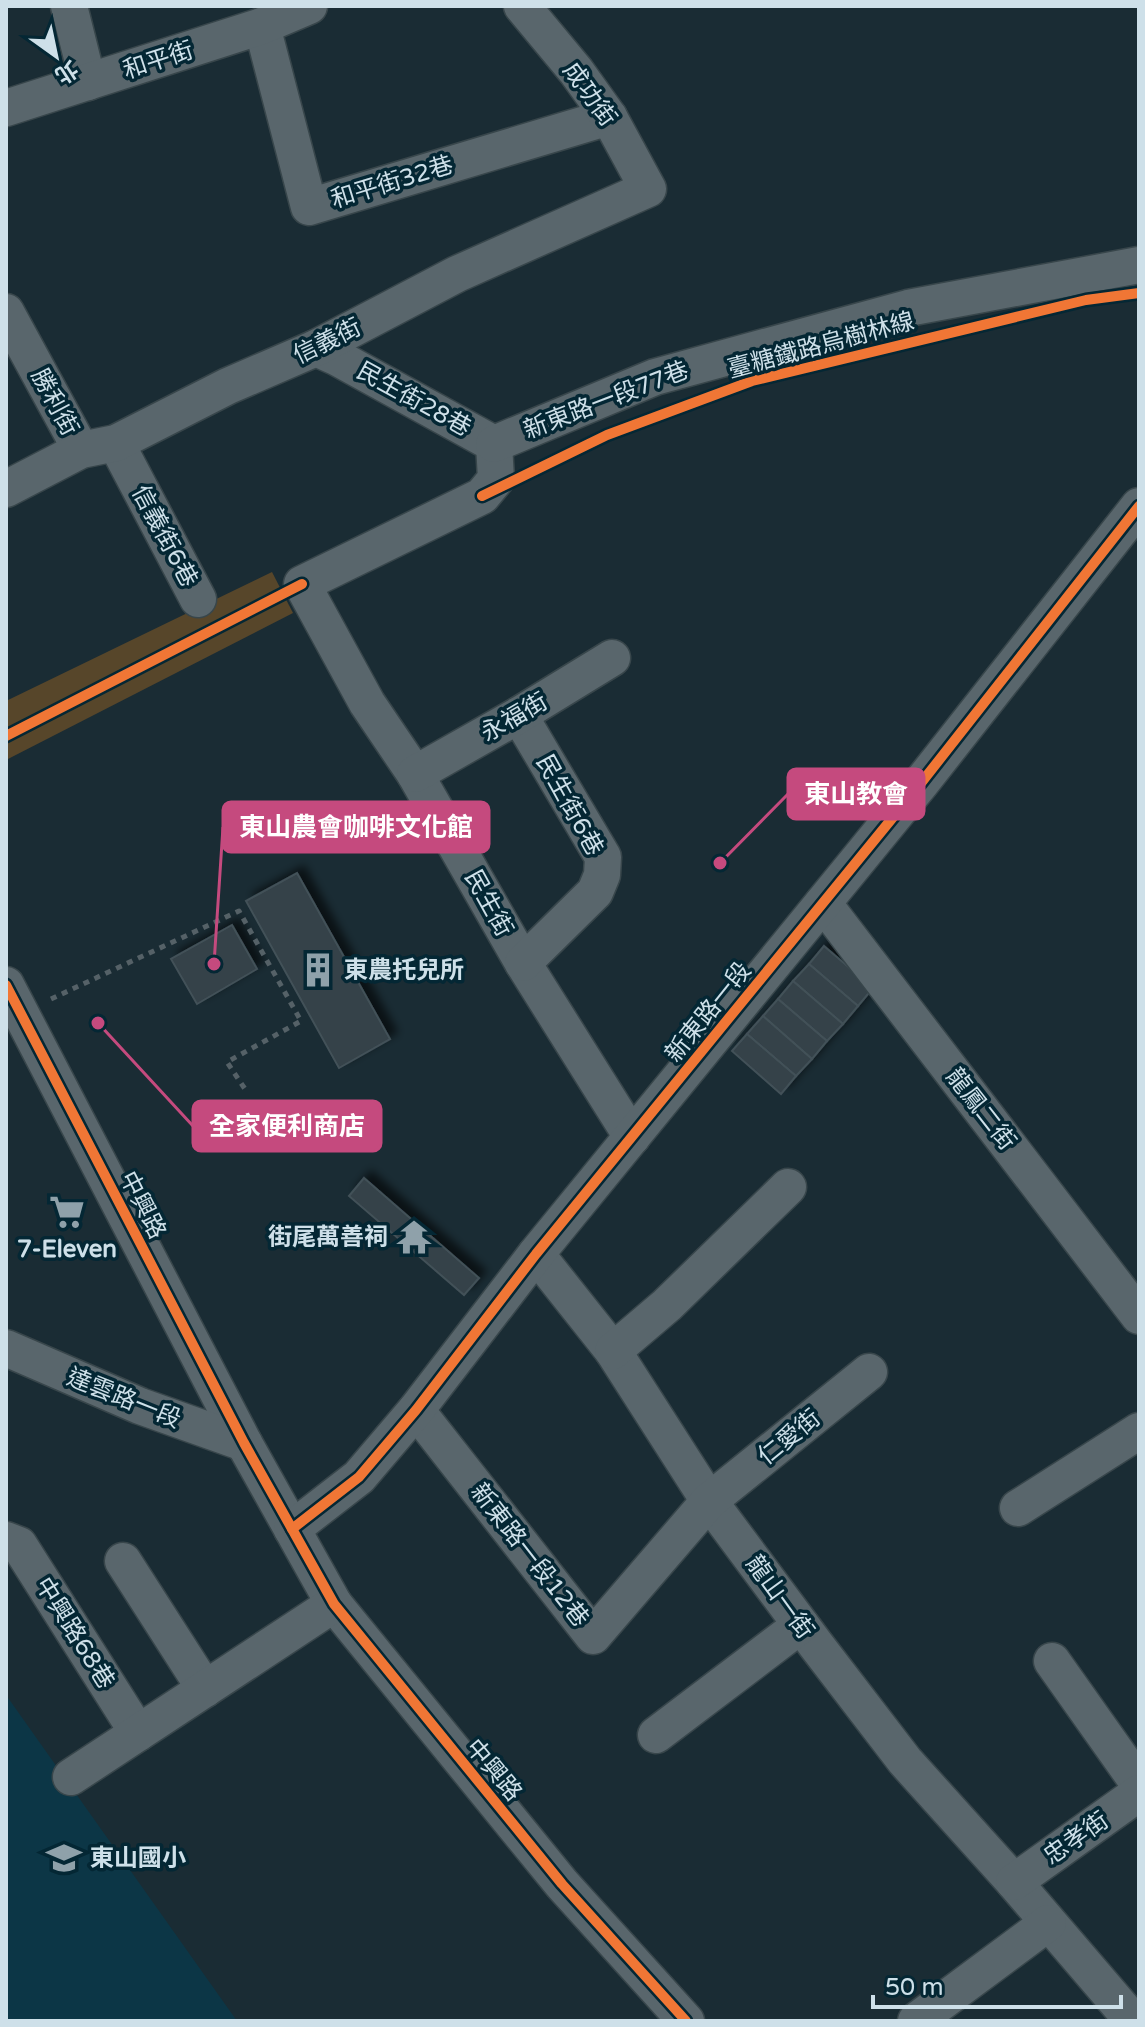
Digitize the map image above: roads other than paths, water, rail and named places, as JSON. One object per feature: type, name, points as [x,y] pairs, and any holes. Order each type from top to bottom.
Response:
[{"type":"street","points":[[69,6],[88,82]]},
{"type":"street","name":"和平街","points":[[6,108],[262,26],[309,6]]},
{"type":"street","name":"成功街","points":[[522,6],[576,71],[609,117],[648,189]]},
{"type":"street","name":"和平街32巷","points":[[262,26],[309,207],[609,117]]},
{"type":"street","name":"信義街","points":[[6,489],[81,450],[116,443],[228,386],[316,348],[457,274],[648,189]]},
{"type":"street","name":"新東路一段77巷","points":[[494,444],[655,377],[908,308],[1139,265]]},
{"type":"street","name":"勝利街","points":[[6,312],[81,450]]},
{"type":"street","name":"民生街28巷","points":[[302,584],[482,496],[496,479],[494,444],[316,348]]},
{"type":"street","name":"信義街6巷","points":[[116,443],[198,599]]},
{"type":"street","name":"新東路一段","points":[[292,1529],[359,1477],[416,1410],[536,1254],[931,771],[1139,506]]},
{"type":"street","name":"民生街","points":[[302,584],[367,703],[415,774],[523,963],[632,1137]]},
{"type":"street","name":"永福街","points":[[415,774],[612,658]]},
{"type":"street","name":"民生街6巷","points":[[519,715],[603,857],[602,875],[595,892],[523,963]]},
{"type":"street","name":"龍鳳二街","points":[[823,903],[1139,1316]]},
{"type":"street","name":"中興路","points":[[13,999],[244,1443],[334,1604],[562,1884],[686,2021]]},
{"type":"street","points":[[613,1351],[667,1305],[788,1187]]},
{"type":"street","name":"龍山一街","points":[[536,1254],[613,1351],[709,1501],[905,1761],[1133,2021]]},
{"type":"street","name":"達雲路一段","points":[[6,1348],[140,1406],[244,1443]]},
{"type":"street","name":"仁愛街","points":[[709,1501],[869,1372]]},
{"type":"street","name":"新東路一段12巷","points":[[416,1410],[593,1636],[709,1501]]},
{"type":"street","points":[[1018,1508],[1139,1431]]},
{"type":"street","name":"中興路68巷","points":[[6,1540],[19,1545],[138,1733]]},
{"type":"street","points":[[123,1561],[205,1689]]},
{"type":"street","points":[[71,1777],[334,1604]]},
{"type":"street","points":[[656,1735],[801,1625]]},
{"type":"street","points":[[1052,1661],[1139,1784]]},
{"type":"street","name":"忠孝街","points":[[1014,1882],[1139,1793]]},
{"type":"street","points":[[916,2021],[1048,1923]]},
{"type":"place","name":"東山教會","points":[[720,863]]},
{"type":"place","name":"東山農會咖啡文化館","points":[[214,964]]},
{"type":"place","name":"東農托兒所","points":[[318,970]]},
{"type":"place","name":"全家便利商店","points":[[98,1023]]},
{"type":"place","name":"7-Eleven","points":[[67,1212]]},
{"type":"place","name":"街尾萬善祠","points":[[414,1237]]},
{"type":"place","name":"東山國小","points":[[64,1858]]}]
